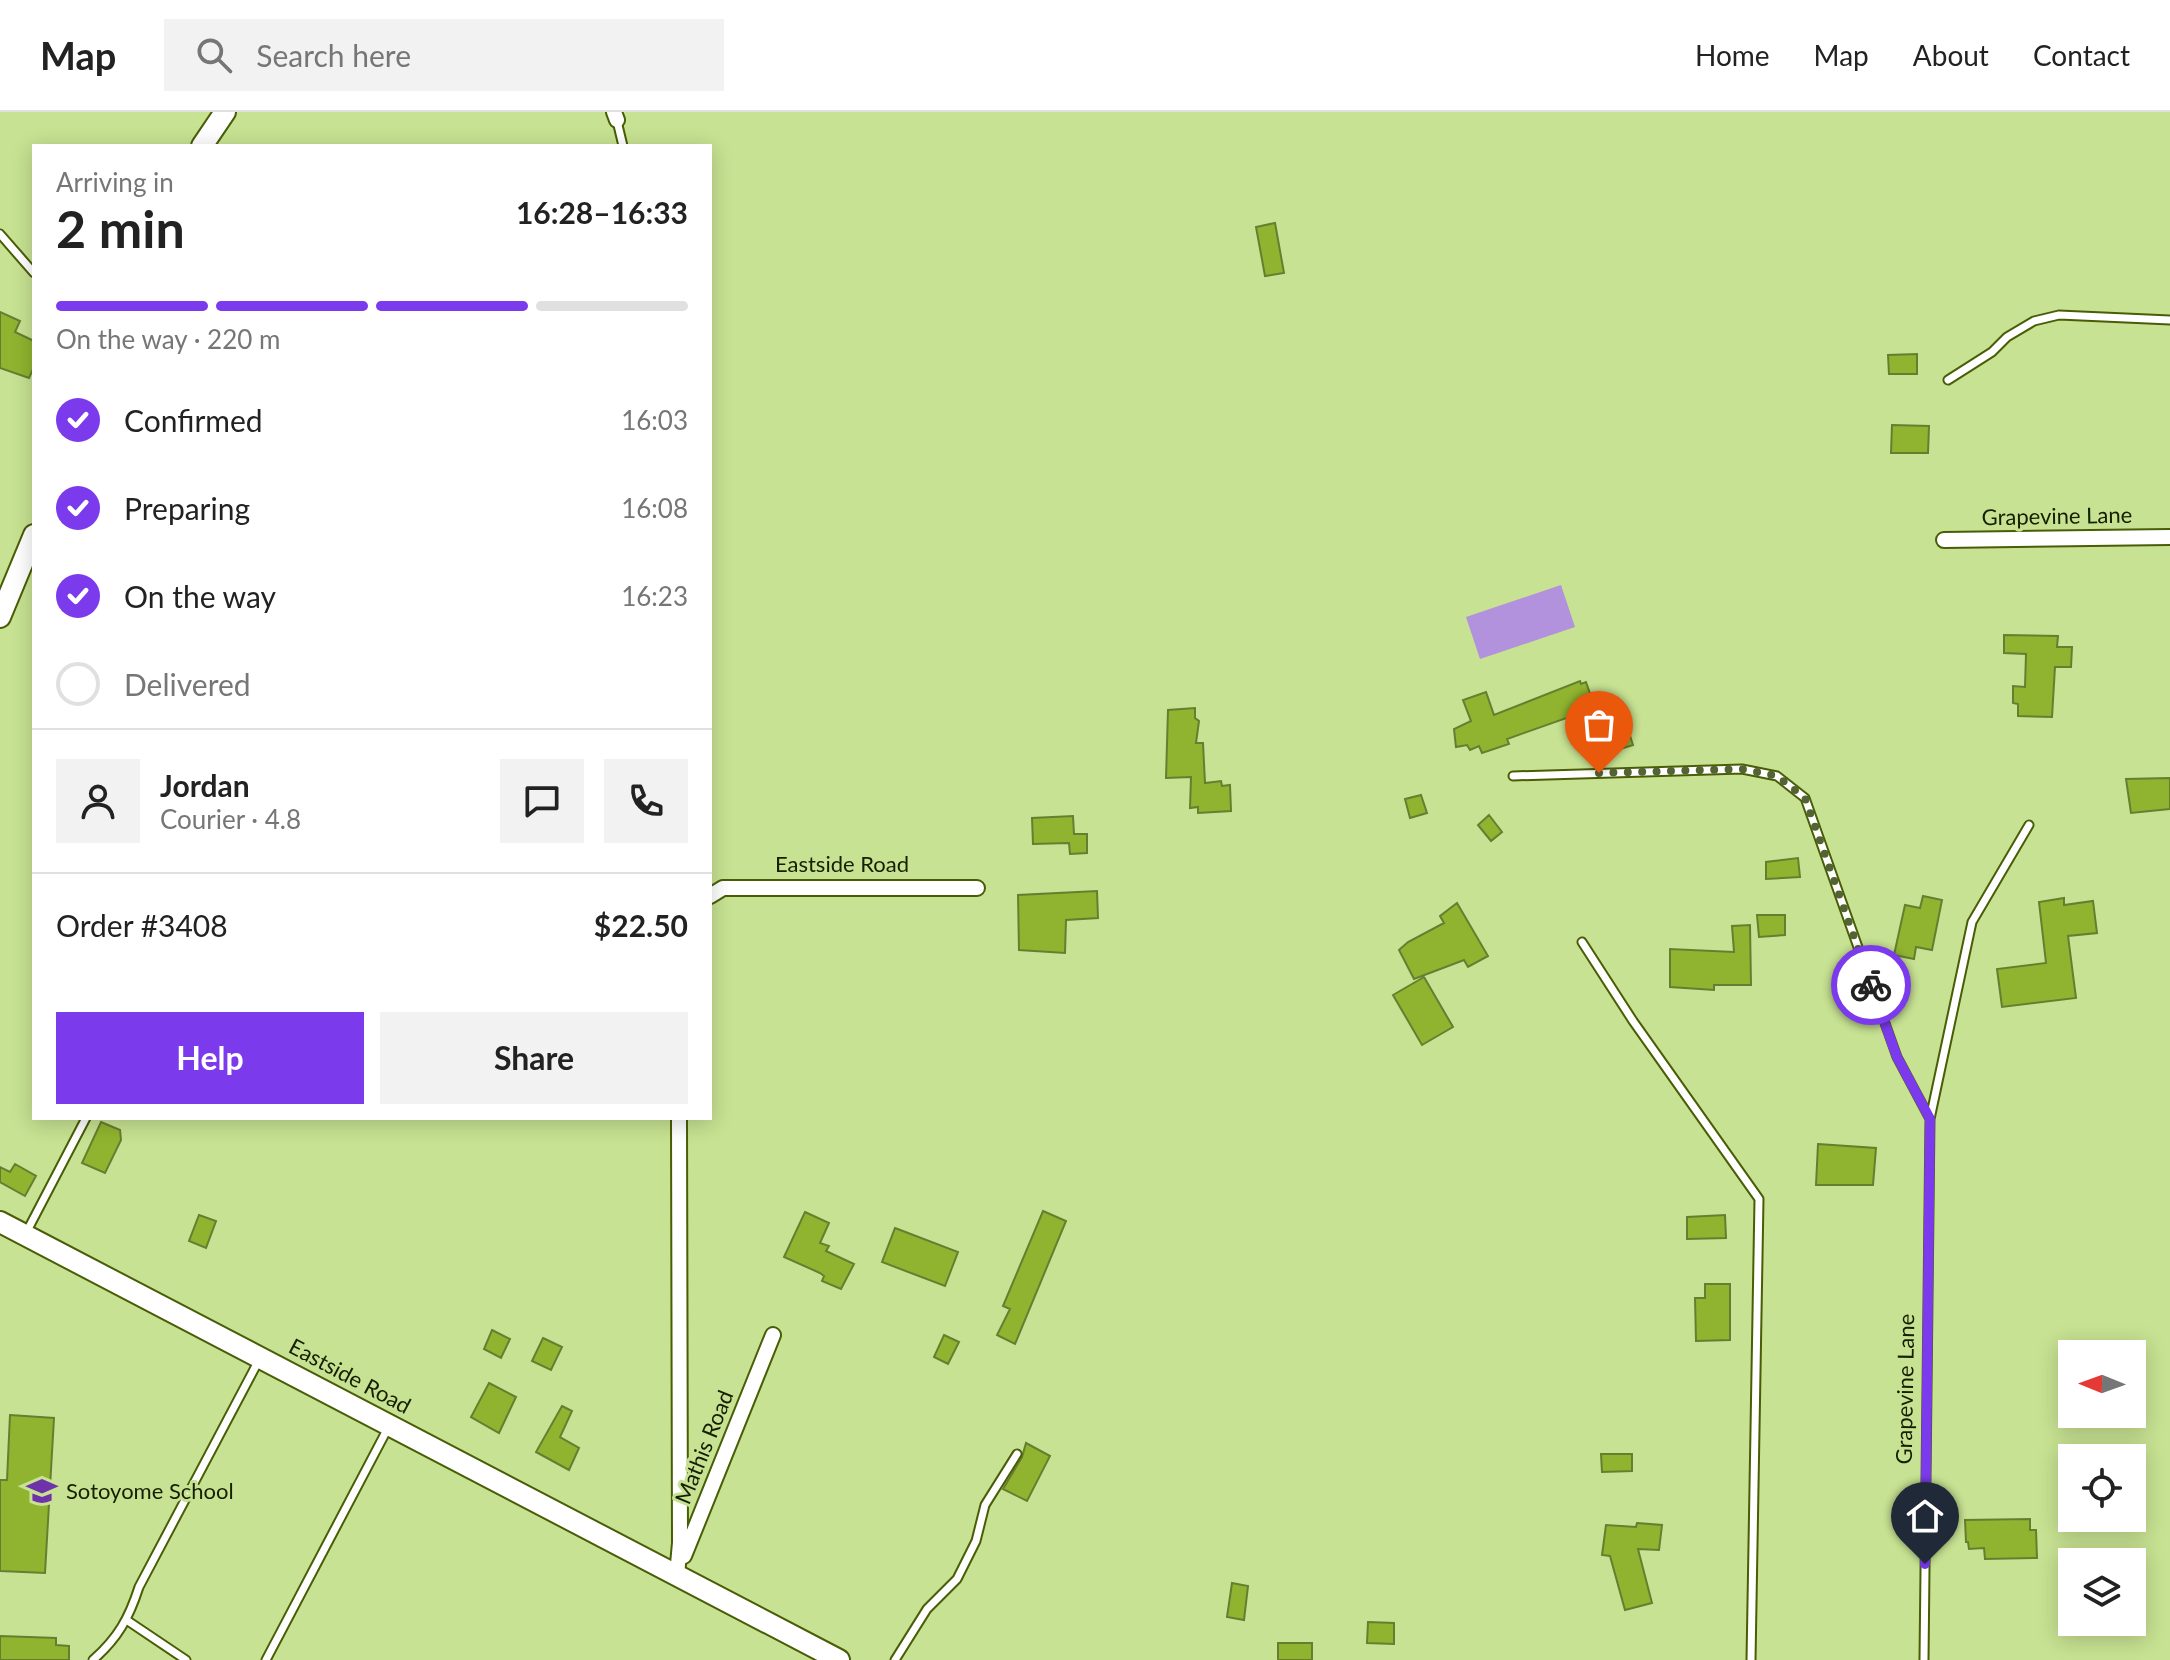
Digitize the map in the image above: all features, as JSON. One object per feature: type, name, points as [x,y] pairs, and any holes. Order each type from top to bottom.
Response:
[{"type":"main road","points":[[203,144],[225,112]]},
{"type":"main road","points":[[0,617],[32,540]]},
{"type":"main road","name":"Eastside Road","points":[[0,1222],[839,1660]]},
{"type":"street","name":"Grapevine Lane","points":[[1944,540],[2170,537]]},
{"type":"street","name":"Eastside Road","points":[[712,895],[723,888],[977,888]]},
{"type":"street","points":[[677,1575],[680,1543],[679,1120]]},
{"type":"street","name":"Mathis Road","points":[[677,1575],[773,1335]]},
{"type":"lane","points":[[616,116],[623,144]]},
{"type":"lane","points":[[0,234],[32,271]]},
{"type":"lane","points":[[1948,380],[2034,321],[2059,315],[2170,320]]},
{"type":"lane","name":"Grapevine Lane","points":[[1513,776],[1742,769],[1777,776],[1805,798],[1897,1057],[1930,1119]]},
{"type":"lane","name":"Grapevine Lane","points":[[1924,1660],[1930,1119],[1972,922],[2029,825]]},
{"type":"lane","points":[[1582,942],[1633,1021],[1759,1199],[1751,1660]]},
{"type":"lane","points":[[25,1235],[85,1120]]},
{"type":"lane","points":[[93,1660],[110,1646],[128,1621],[139,1587],[261,1356]]},
{"type":"lane","points":[[266,1660],[390,1424]]},
{"type":"lane","points":[[895,1660],[927,1609],[957,1579],[976,1541],[985,1505],[1017,1454]]},
{"type":"lane","points":[[128,1621],[186,1660]]},
{"type":"shaded area","points":[[1561,585],[1575,627],[1480,659],[1466,617]]},
{"type":"building","points":[[1275,223],[1284,273],[1265,276],[1256,227]]},
{"type":"building","points":[[0,312],[20,321],[15,332],[32,340],[32,371],[29,378],[0,368]]},
{"type":"building","points":[[1917,354],[1917,374],[1889,374],[1888,355]]},
{"type":"building","points":[[1892,425],[1929,426],[1928,453],[1891,453]]},
{"type":"building","points":[[2004,635],[2058,636],[2057,647],[2072,647],[2071,667],[2055,667],[2052,717],[2018,716],[2018,704],[2013,703],[2013,686],[2025,687],[2026,654],[2004,653]]},
{"type":"building","points":[[1580,681],[1581,684],[1586,682],[1595,708],[1507,739],[1509,744],[1482,753],[1479,746],[1470,750],[1467,745],[1456,747],[1454,729],[1471,721],[1463,700],[1486,692],[1494,715]]},
{"type":"building","points":[[1620,704],[1633,745],[1607,753],[1594,713]]},
{"type":"building","points":[[1195,708],[1195,718],[1199,721],[1196,743],[1203,743],[1205,783],[1221,781],[1222,786],[1230,785],[1231,811],[1198,813],[1198,807],[1190,808],[1191,777],[1166,778],[1168,710]]},
{"type":"building","points":[[2170,778],[2170,809],[2131,813],[2126,779]]},
{"type":"building","points":[[1421,795],[1427,813],[1410,818],[1405,799]]},
{"type":"building","points":[[1489,815],[1502,832],[1491,841],[1478,825]]},
{"type":"building","points":[[1073,816],[1074,834],[1087,834],[1087,853],[1070,854],[1069,843],[1033,844],[1032,818]]},
{"type":"building","points":[[1798,858],[1800,877],[1766,879],[1766,862]]},
{"type":"building","points":[[1097,891],[1098,918],[1066,920],[1065,953],[1019,950],[1018,895]]},
{"type":"building","points":[[1923,896],[1942,900],[1932,950],[1916,947],[1914,959],[1894,955],[1905,905],[1920,908]]},
{"type":"building","points":[[2064,898],[2064,905],[2093,901],[2097,933],[2068,936],[2076,998],[2002,1007],[1997,969],[2046,963],[2039,902]]},
{"type":"building","points":[[1457,903],[1488,956],[1468,967],[1464,960],[1414,979],[1399,950],[1444,923],[1440,916]]},
{"type":"building","points":[[1757,915],[1785,915],[1785,935],[1759,937]]},
{"type":"building","points":[[1750,925],[1751,985],[1714,985],[1714,990],[1670,987],[1670,949],[1734,952],[1732,926]]},
{"type":"building","points":[[1424,977],[1453,1027],[1422,1045],[1393,995]]},
{"type":"building","points":[[101,1122],[120,1130],[121,1140],[105,1173],[82,1163]]},
{"type":"building","points":[[1818,1144],[1876,1148],[1873,1185],[1816,1185]]},
{"type":"building","points":[[15,1164],[36,1176],[25,1196],[0,1182],[0,1167],[10,1172]]},
{"type":"building","points":[[1043,1211],[1066,1221],[1015,1344],[997,1335],[1010,1309],[1003,1306]]},
{"type":"building","points":[[805,1212],[829,1223],[820,1243],[829,1246],[826,1251],[854,1264],[841,1289],[822,1281],[824,1276],[820,1273],[784,1257]]},
{"type":"building","points":[[199,1215],[216,1221],[206,1248],[189,1241]]},
{"type":"building","points":[[1725,1215],[1726,1238],[1687,1239],[1687,1217]]},
{"type":"building","points":[[895,1228],[958,1252],[945,1286],[882,1262]]},
{"type":"building","points":[[1705,1284],[1730,1284],[1730,1340],[1696,1341],[1695,1298],[1705,1298]]},
{"type":"building","points":[[492,1330],[510,1339],[501,1358],[484,1349]]},
{"type":"building","points":[[944,1335],[959,1342],[948,1364],[934,1357]]},
{"type":"building","points":[[543,1338],[562,1347],[551,1370],[532,1361]]},
{"type":"building","points":[[489,1383],[516,1397],[499,1433],[471,1417]]},
{"type":"building","points":[[562,1406],[572,1411],[560,1437],[579,1448],[569,1470],[536,1452]]},
{"type":"building","points":[[10,1415],[54,1418],[45,1573],[0,1571],[0,1480],[7,1480]]},
{"type":"building","points":[[1026,1443],[1050,1456],[1027,1501],[1003,1489],[1022,1457]]},
{"type":"building","points":[[1601,1454],[1632,1454],[1632,1471],[1602,1472]]},
{"type":"building","points":[[2030,1519],[2030,1530],[2036,1530],[2037,1558],[1985,1559],[1984,1548],[1969,1549],[1966,1542],[1965,1520]]},
{"type":"building","points":[[1637,1523],[1662,1525],[1659,1550],[1638,1549],[1652,1603],[1625,1610],[1610,1556],[1602,1555],[1606,1525],[1636,1527]]},
{"type":"building","points":[[1232,1583],[1248,1586],[1244,1620],[1227,1617]]},
{"type":"building","points":[[1368,1622],[1394,1623],[1394,1644],[1367,1643]]},
{"type":"building","points":[[0,1636],[56,1638],[56,1645],[69,1646],[69,1660],[0,1660]]},
{"type":"building","points":[[1278,1643],[1312,1643],[1312,1660],[1278,1660]]},
{"type":"way so far","points":[[1599,773],[1742,769],[1777,776],[1805,798],[1871,985]]},
{"type":"place","name":"Sotoyome School","points":[[42,1491]]},
{"type":"route","points":[[1871,985],[1897,1057],[1930,1119],[1925,1564]]}]
